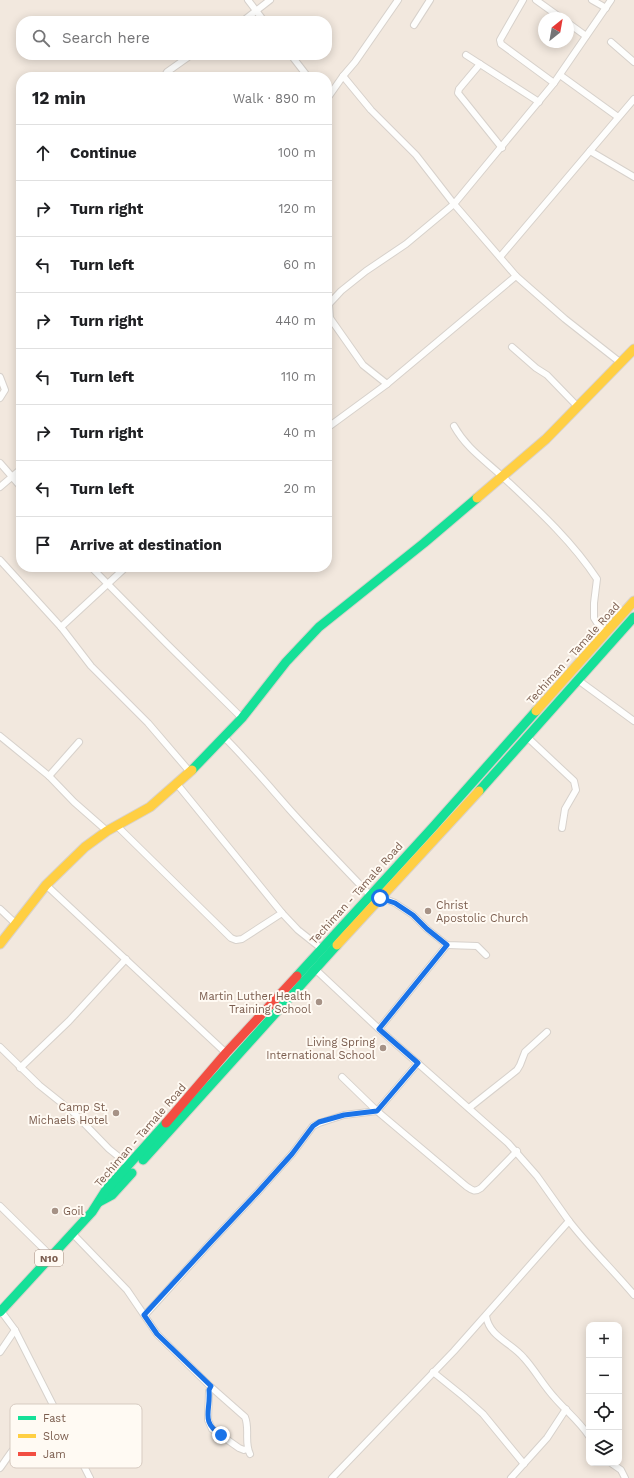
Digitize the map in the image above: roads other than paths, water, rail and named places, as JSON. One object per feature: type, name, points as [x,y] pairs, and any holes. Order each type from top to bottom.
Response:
[{"type":"main road","points":[[0,944],[46,885],[85,848],[107,831],[150,807],[190,772],[242,718],[286,662],[320,627],[424,543],[546,439],[634,349]]},
{"type":"main road","name":"Techiman - Tamale Road","points":[[1,1312],[92,1212],[106,1190],[183,1105],[226,1053],[433,827],[634,601]]},
{"type":"main road","name":"Techiman - Tamale Road","points":[[99,1203],[112,1195],[380,898],[453,820],[634,617]]},
{"type":"street","points":[[248,0],[260,16]]},
{"type":"street","points":[[250,16],[270,0]]},
{"type":"street","points":[[332,93],[343,76],[356,62],[398,0]]},
{"type":"street","points":[[414,25],[430,0]]},
{"type":"street","points":[[523,0],[500,40],[500,44],[554,83]]},
{"type":"street","points":[[536,0],[553,12]]},
{"type":"street","points":[[592,0],[606,8]]},
{"type":"street","points":[[332,296],[406,244],[454,204],[502,148],[554,83],[611,0]]},
{"type":"street","points":[[574,27],[586,36]]},
{"type":"street","points":[[612,42],[634,62]]},
{"type":"street","points":[[466,55],[539,102]]},
{"type":"street","points":[[167,72],[184,60]]},
{"type":"street","points":[[295,60],[304,72]]},
{"type":"street","points":[[480,64],[459,89],[458,93],[502,148]]},
{"type":"street","points":[[560,75],[618,117]]},
{"type":"street","points":[[343,76],[370,110],[416,155],[454,204],[516,276],[565,319],[621,363]]},
{"type":"street","points":[[500,257],[634,99]]},
{"type":"street","points":[[590,151],[634,177]]},
{"type":"street","points":[[332,424],[387,384],[516,276]]},
{"type":"street","points":[[332,321],[363,366],[387,384]]},
{"type":"street","points":[[512,347],[536,368],[547,375],[578,407]]},
{"type":"street","points":[[0,377],[5,390],[0,398]]},
{"type":"street","points":[[454,426],[461,438],[477,455],[502,477],[585,560],[597,579],[594,618],[604,634]]},
{"type":"street","points":[[0,463],[16,481]]},
{"type":"street","points":[[0,487],[16,472]]},
{"type":"street","points":[[0,560],[61,627],[91,666],[148,723],[190,772]]},
{"type":"street","points":[[96,572],[166,644],[242,718]]},
{"type":"street","points":[[61,627],[121,572]]},
{"type":"street","points":[[578,680],[634,720]]},
{"type":"street","points":[[0,736],[48,776],[74,802],[107,831]]},
{"type":"street","points":[[224,737],[370,895]]},
{"type":"street","points":[[527,737],[574,781],[576,790],[565,809],[562,828]]},
{"type":"street","points":[[48,776],[79,742]]},
{"type":"street","points":[[177,784],[282,913],[298,930],[322,949]]},
{"type":"street","points":[[117,826],[231,938],[236,940],[242,939],[282,913]]},
{"type":"street","points":[[46,885],[226,1053]]},
{"type":"street","points":[[380,898],[395,903],[413,915],[427,929],[447,945],[477,946],[486,955]]},
{"type":"street","points":[[0,909],[16,924]]},
{"type":"street","points":[[379,1029],[447,945]]},
{"type":"street","points":[[20,1068],[69,1021],[126,959]]},
{"type":"street","points":[[315,970],[379,1029],[517,1151],[586,1244],[608,1264],[634,1295]]},
{"type":"street","points":[[469,1108],[517,1070],[525,1052],[547,1032]]},
{"type":"street","points":[[0,1047],[20,1068],[74,1113],[109,1149],[129,1165]]},
{"type":"street","points":[[144,1315],[292,1154],[313,1126],[319,1122],[344,1115],[377,1111],[418,1063]]},
{"type":"street","points":[[342,1077],[377,1111],[473,1191],[477,1191],[517,1151]]},
{"type":"street","points":[[0,1206],[51,1256]]},
{"type":"street","points":[[332,1478],[486,1316],[548,1243],[569,1221]]},
{"type":"street","points":[[72,1233],[127,1290],[157,1334],[245,1417],[248,1424],[248,1451],[238,1448],[212,1429],[208,1420],[209,1390],[211,1386]]},
{"type":"street","points":[[1,1312],[15,1330],[52,1404]]},
{"type":"street","points":[[486,1316],[489,1326],[493,1332],[524,1358],[542,1382],[586,1432]]},
{"type":"street","points":[[0,1352],[15,1330]]},
{"type":"street","points":[[433,1372],[483,1414],[524,1464]]},
{"type":"street","points":[[511,1478],[547,1438],[566,1409]]},
{"type":"street","points":[[0,1468],[10,1454]]},
{"type":"street","points":[[615,1466],[621,1470],[625,1478]]},
{"type":"street","points":[[85,1468],[90,1478]]},
{"type":"place","name":"Christ Apostolic Church","points":[[428,911]]},
{"type":"place","name":"Martin Luther Health Training School","points":[[319,1002]]},
{"type":"place","name":"Living Spring International School","points":[[383,1048]]},
{"type":"place","name":"Camp St. Michaels Hotel","points":[[116,1113]]},
{"type":"place","name":"Goil","points":[[55,1211]]}]
